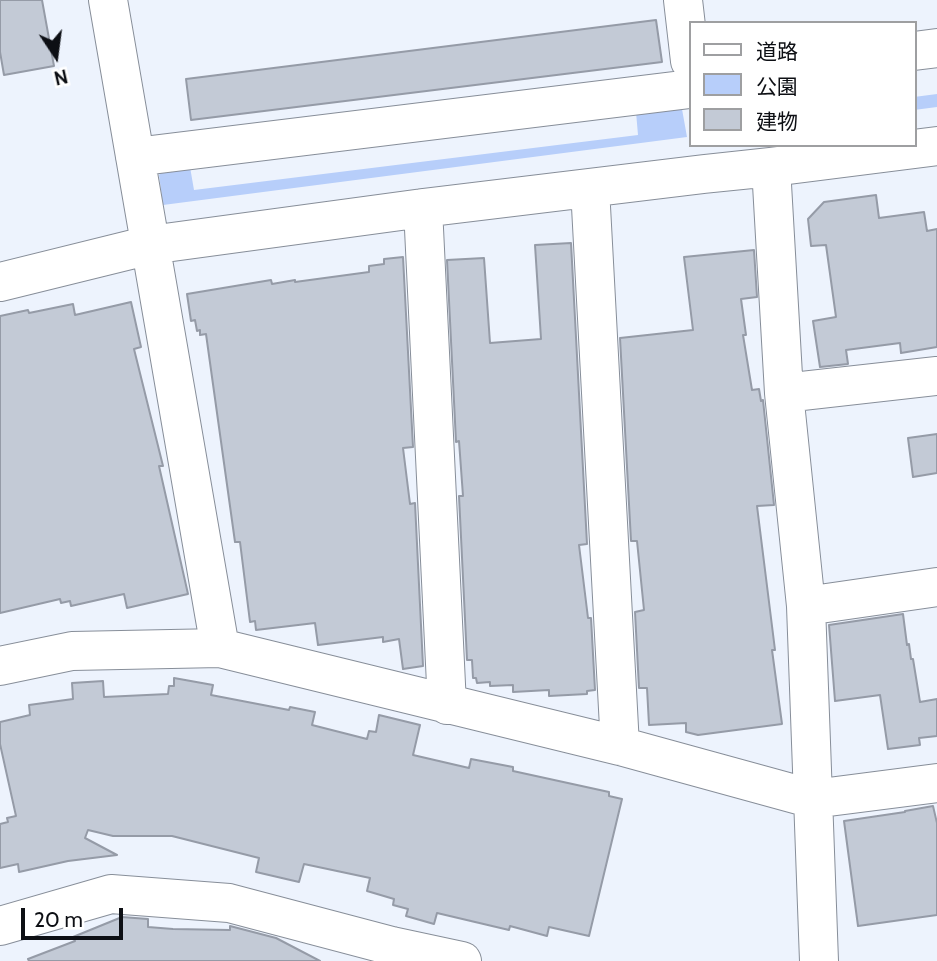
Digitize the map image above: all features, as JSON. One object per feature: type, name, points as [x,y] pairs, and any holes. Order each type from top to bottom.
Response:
[{"type":"street","points":[[108,0],[220,649]]},
{"type":"street","points":[[683,0],[688,44]]},
{"type":"street","points":[[916,51],[937,48]]},
{"type":"street","points":[[135,156],[688,89]]},
{"type":"street","points":[[0,282],[150,245],[590,188],[702,159],[771,167],[937,146]]},
{"type":"street","points":[[771,167],[785,393],[806,606],[819,961]]},
{"type":"street","points":[[590,188],[620,746]]},
{"type":"street","points":[[423,208],[447,705]]},
{"type":"street","points":[[785,393],[937,376]]},
{"type":"street","points":[[806,606],[937,587]]},
{"type":"street","points":[[0,666],[72,651],[220,649],[620,746],[813,799],[937,783]]},
{"type":"street","points":[[0,926],[111,894],[229,903],[389,953],[462,961]]},
{"type":"green space","points":[[937,94],[937,107],[916,110],[916,97]]},
{"type":"green space","points":[[682,109],[687,137],[163,205],[159,175],[172,161],[190,167],[194,190],[638,135],[636,112]]},
{"type":"building","points":[[0,0],[42,0],[54,66],[4,75],[0,52]]},
{"type":"building","points":[[656,20],[662,62],[191,120],[186,79]]},
{"type":"building","points":[[876,195],[879,218],[924,212],[927,231],[937,229],[937,347],[901,353],[900,343],[846,350],[848,364],[820,367],[813,321],[836,317],[826,245],[811,246],[808,219],[824,202]]},
{"type":"building","points":[[571,243],[587,544],[579,545],[588,618],[591,618],[595,690],[587,691],[587,694],[549,696],[549,690],[513,692],[513,685],[490,686],[490,682],[477,683],[476,678],[473,678],[472,660],[467,660],[459,496],[463,496],[459,441],[456,442],[447,260],[484,258],[490,343],[541,339],[535,245]]},
{"type":"building","points":[[754,250],[757,297],[741,299],[746,335],[743,335],[752,390],[759,389],[761,401],[763,400],[774,505],[757,506],[782,724],[698,735],[686,732],[686,723],[649,725],[647,688],[639,688],[635,612],[644,610],[637,541],[631,541],[620,338],[693,330],[684,257]]},
{"type":"building","points":[[403,257],[413,447],[403,448],[410,504],[415,503],[423,666],[403,669],[399,639],[383,642],[383,637],[318,645],[315,623],[256,630],[255,621],[250,622],[240,542],[235,542],[206,334],[200,335],[195,320],[191,321],[187,294],[271,280],[272,284],[369,272],[369,266],[384,264],[384,259]]},
{"type":"building","points":[[131,302],[141,347],[134,349],[163,466],[159,466],[188,594],[127,608],[124,594],[71,606],[70,601],[61,603],[60,599],[0,613],[0,316],[73,304],[75,315]]},
{"type":"building","points":[[937,434],[937,473],[913,477],[908,438]]},
{"type":"building","points":[[903,614],[920,702],[937,699],[937,736],[919,738],[920,745],[888,749],[880,695],[835,701],[829,625]]},
{"type":"building","points":[[174,678],[213,685],[211,695],[289,710],[290,707],[315,712],[312,725],[367,739],[369,731],[376,732],[379,715],[420,725],[413,755],[469,768],[471,759],[513,767],[513,771],[609,792],[609,796],[622,799],[589,936],[549,927],[547,936],[510,926],[509,930],[437,913],[434,924],[406,916],[408,909],[393,905],[394,899],[367,891],[370,878],[304,864],[299,882],[256,872],[259,858],[172,836],[113,836],[88,830],[85,838],[117,855],[68,861],[19,872],[18,864],[0,868],[0,824],[8,822],[7,818],[16,816],[0,744],[0,722],[30,715],[29,705],[73,699],[72,683],[103,681],[104,697],[168,694],[169,686],[174,686]]},
{"type":"building","points":[[933,806],[937,823],[937,915],[858,926],[844,821]]},
{"type":"building","points":[[122,917],[148,919],[148,927],[230,930],[230,926],[276,938],[320,961],[28,959],[75,941],[73,937]]}]
